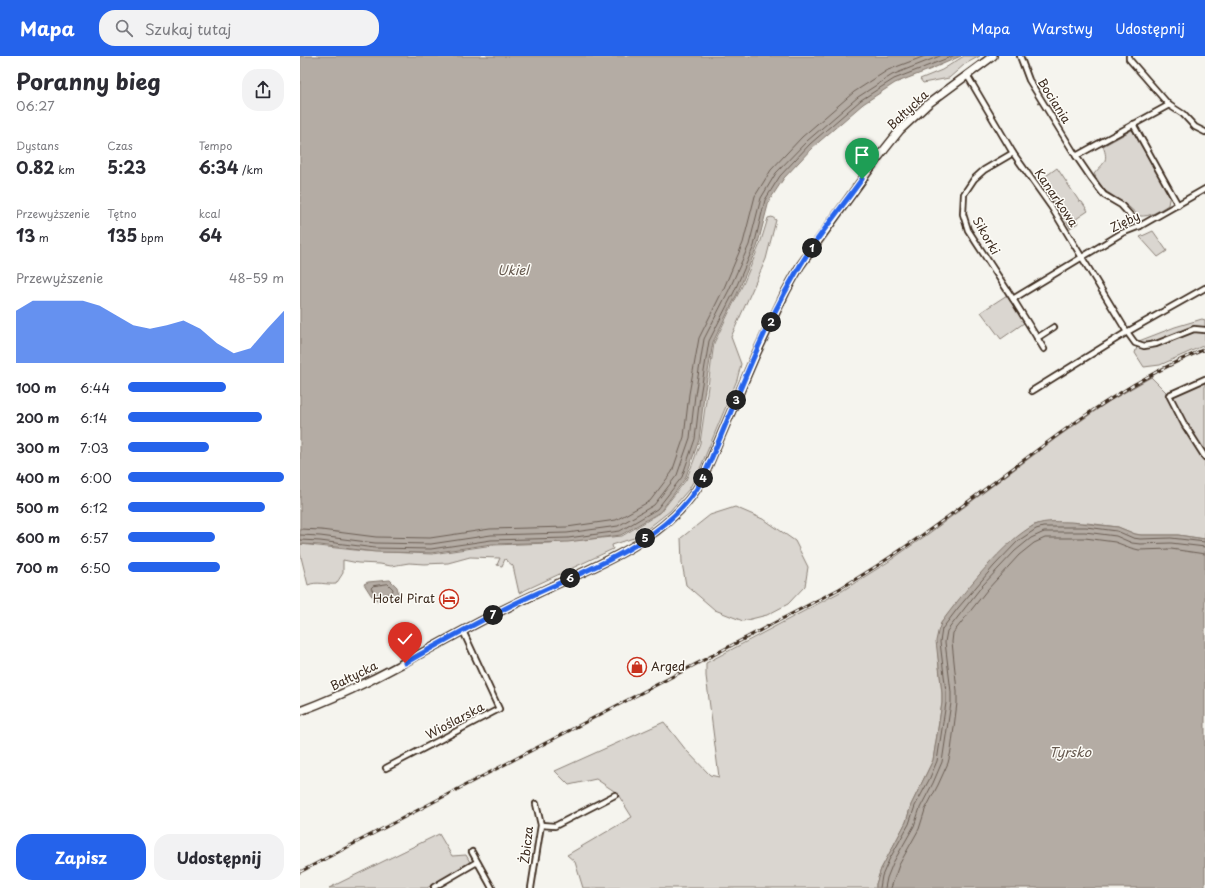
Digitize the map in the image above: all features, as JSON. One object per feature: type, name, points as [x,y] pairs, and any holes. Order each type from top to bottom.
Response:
[{"type":"main road","name":"Bałtycka","points":[[300,710],[359,686],[512,605],[621,554],[664,525],[685,505],[702,480],[758,350],[786,291],[800,266],[900,130],[928,104],[993,56]]},
{"type":"street","name":"Bociania","points":[[1020,56],[1029,80],[1076,156],[1104,195],[1121,205],[1140,226]]},
{"type":"street","points":[[1129,56],[1129,59],[1169,105],[1183,114],[1195,127],[1205,132]]},
{"type":"street","name":"Kanarkowa","points":[[967,75],[1013,153],[1052,208],[1135,343],[1144,346],[1156,344],[1194,329],[1205,330]]},
{"type":"street","points":[[1076,156],[1169,105]]},
{"type":"street","points":[[1133,124],[1178,205]]},
{"type":"street","name":"Sikorki","points":[[1013,153],[984,170],[974,179],[964,194],[963,214],[968,230],[1044,349]]},
{"type":"street","name":"Zięby","points":[[1083,258],[1122,233],[1140,226],[1205,189]]},
{"type":"street","points":[[1013,300],[1083,258]]},
{"type":"street","points":[[1032,391],[1127,332],[1205,288]]},
{"type":"street","points":[[1037,338],[1054,327]]},
{"type":"street","points":[[1205,379],[1169,395],[1184,424],[1205,457]]},
{"type":"street","name":"Wioślarska","points":[[386,768],[499,709],[463,631]]},
{"type":"street","points":[[541,825],[554,826],[615,795]]},
{"type":"street","name":"Żbicza","points":[[531,888],[541,825],[536,804]]},
{"type":"street","points":[[472,852],[492,888]]},
{"type":"street","points":[[434,887],[477,862]]},
{"type":"shaded area","points":[[964,56],[980,56],[965,64],[949,78],[923,83],[920,79],[942,70]]},
{"type":"shaded area","points":[[1132,130],[1170,194],[1168,205],[1147,216],[1139,216],[1129,207],[1103,189],[1094,174],[1103,164],[1105,159],[1106,155],[1103,146]]},
{"type":"shaded area","points":[[1057,168],[1079,201],[1082,202],[1088,211],[1076,219],[1078,223],[1070,228],[1062,213],[1039,181]]},
{"type":"shaded area","points":[[772,217],[776,220],[766,259],[731,337],[741,364],[737,380],[699,471],[689,489],[670,511],[637,537],[612,545],[613,549],[519,593],[513,566],[505,559],[502,566],[497,565],[500,558],[470,557],[448,563],[409,563],[391,566],[343,560],[343,573],[336,584],[315,583],[308,585],[300,553],[300,544],[364,551],[432,554],[493,545],[550,543],[622,536],[660,513],[686,480],[694,460],[700,443],[714,343],[744,282],[760,244],[768,218]]},
{"type":"shaded area","points":[[1153,231],[1167,251],[1158,257],[1140,237]]},
{"type":"shaded area","points":[[1007,295],[1024,323],[1001,339],[981,312]]},
{"type":"shaded area","points":[[1202,319],[1205,320],[1205,345],[1160,365],[1144,367],[1135,353],[1139,341],[1175,327]]},
{"type":"shaded area","points":[[1151,377],[1169,395],[1205,379],[1205,539],[1178,535],[1141,535],[1118,527],[1087,523],[1043,523],[1034,525],[1016,538],[991,563],[941,623],[938,656],[942,703],[933,760],[911,805],[906,822],[881,869],[876,888],[583,888],[575,862],[567,855],[632,817],[617,793],[596,779],[569,785],[555,771],[664,722],[686,750],[710,775],[719,777],[706,676],[706,663],[842,591],[888,562],[1059,436],[1108,402]]},
{"type":"shaded area","points":[[735,507],[765,520],[795,541],[808,567],[805,586],[788,604],[767,615],[743,621],[715,610],[686,585],[682,563],[681,538],[710,515]]},
{"type":"shaded area","points":[[439,834],[452,856],[466,855],[470,862],[427,888],[329,888]]},
{"type":"water","name":"Ukiel","points":[[300,56],[961,56],[895,83],[863,104],[813,147],[784,178],[769,201],[757,247],[737,294],[713,342],[704,396],[699,440],[685,479],[660,512],[621,535],[568,542],[492,544],[431,553],[375,552],[300,544]]},
{"type":"water","name":"Tyrsko","points":[[1044,522],[1071,522],[1118,527],[1141,535],[1178,535],[1205,539],[1205,888],[876,888],[881,869],[906,822],[911,805],[933,760],[942,703],[936,641],[941,623],[984,569],[1023,532]]},
{"type":"water","points":[[390,580],[397,587],[399,595],[378,601],[371,595],[364,584],[368,582]]},
{"type":"railway","points":[[300,872],[839,589],[863,575],[909,544],[1086,415],[1156,372],[1205,349]]},
{"type":"place","name":"Hotel Pirat","points":[[449,599]]},
{"type":"place","name":"Arged","points":[[637,667]]},
{"type":"route","points":[[405,663],[512,605],[594,568],[621,554],[664,525],[685,505],[702,480],[755,356],[786,291],[800,266],[862,179]]}]
